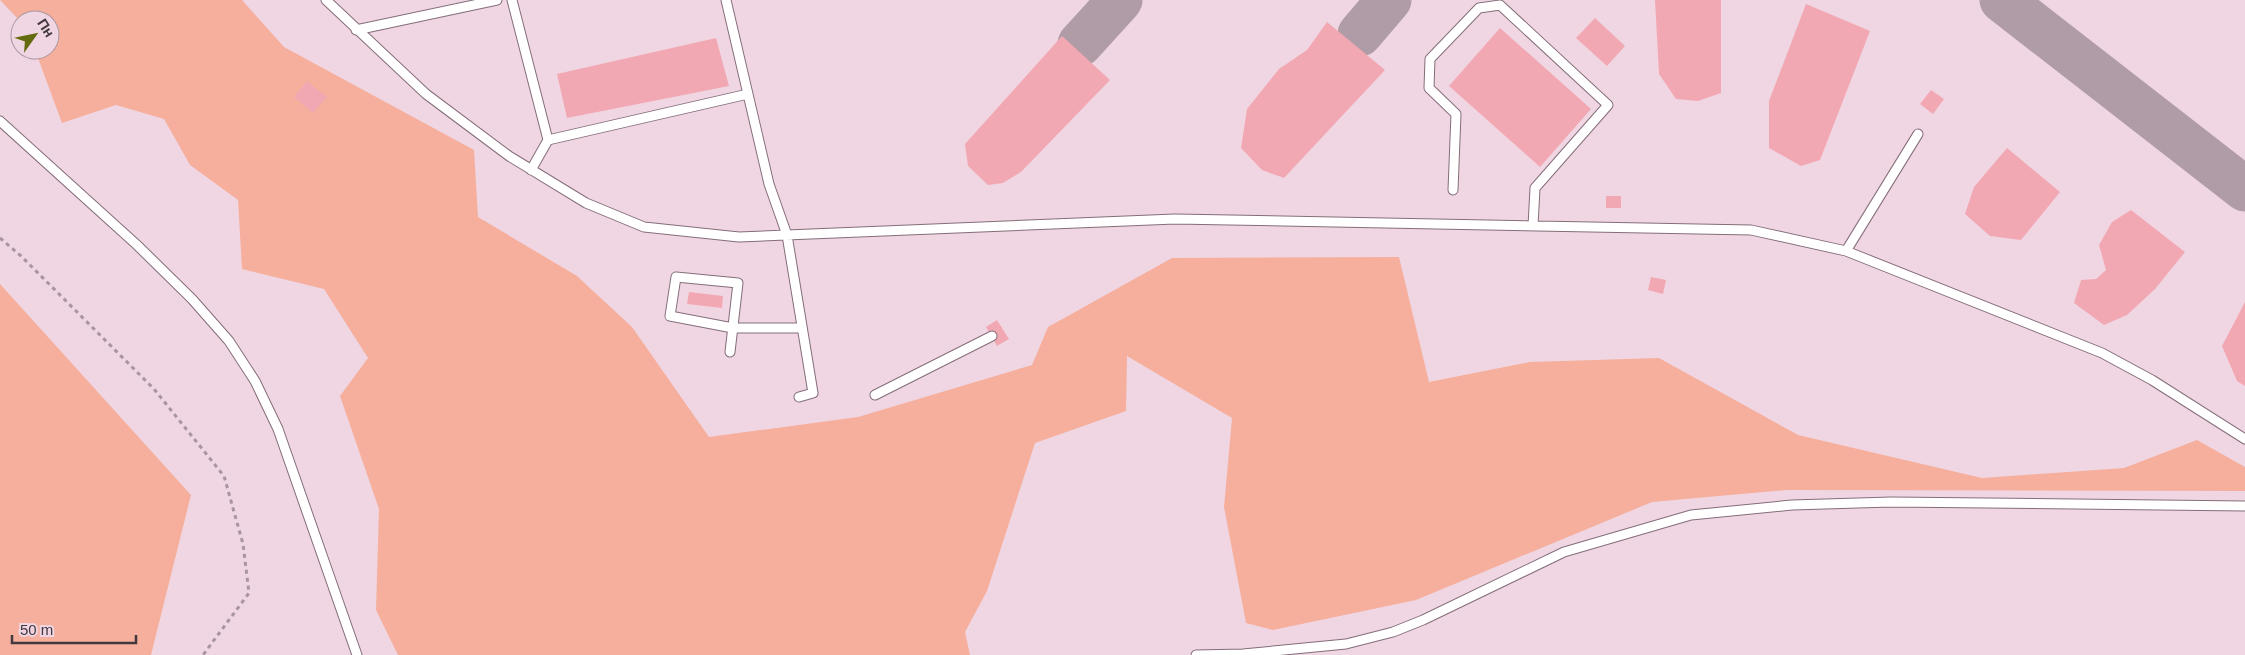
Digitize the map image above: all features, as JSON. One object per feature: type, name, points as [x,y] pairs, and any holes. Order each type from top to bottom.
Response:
[{"type":"lane","points":[[326,0],[426,94],[531,170],[586,203],[644,227],[739,237],[1175,219],[1751,230],[1846,251],[2102,353],[2152,380],[2245,439]]},
{"type":"lane","points":[[356,30],[497,0]]},
{"type":"lane","points":[[512,0],[548,140],[531,170]]},
{"type":"lane","points":[[726,0],[769,184],[787,235],[813,393],[799,397]]},
{"type":"lane","points":[[1453,190],[1456,114],[1429,88],[1430,60],[1479,8],[1500,5],[1608,105],[1535,188],[1533,226]]},
{"type":"lane","points":[[548,140],[748,94]]},
{"type":"lane","points":[[0,121],[137,245],[192,299],[229,341],[255,381],[278,429],[357,655]]},
{"type":"lane","points":[[1846,251],[1918,134]]},
{"type":"lane","points":[[730,352],[734,328],[738,283],[676,277],[670,316],[734,328],[802,328]]},
{"type":"lane","points":[[875,395],[992,336]]},
{"type":"lane","points":[[1196,655],[1242,654],[1346,644],[1392,632],[1423,620],[1564,552],[1691,515],[1792,505],[1891,502],[2245,506]]},
{"type":"path","points":[[0,238],[21,256],[154,389],[224,476],[243,544],[248,593],[204,655]]},
{"type":"shaded area","points":[[0,0],[242,0],[284,47],[474,150],[478,217],[577,276],[632,327],[709,437],[858,417],[1032,365],[1048,327],[1172,258],[1399,257],[1429,382],[1530,362],[1659,358],[1798,435],[1982,478],[2124,468],[2197,440],[2245,467],[2245,491],[1787,490],[1652,502],[1416,600],[1273,630],[1246,623],[1224,507],[1232,418],[1127,356],[1126,411],[1035,443],[987,591],[965,632],[970,655],[398,655],[376,610],[379,509],[340,396],[368,358],[324,289],[242,269],[238,200],[190,165],[164,119],[116,105],[62,123],[39,60],[60,60],[60,10],[10,10]]},
{"type":"shaded area","points":[[0,284],[191,495],[151,655],[0,655]]},
{"type":"building","points":[[1655,0],[1721,0],[1721,93],[1698,101],[1676,99],[1659,74]]},
{"type":"building","points":[[1806,4],[1870,31],[1820,160],[1801,166],[1769,148],[1769,101]]},
{"type":"building","points":[[1595,18],[1625,46],[1607,66],[1576,38]]},
{"type":"building","points":[[1327,22],[1385,70],[1284,178],[1262,170],[1241,148],[1247,109],[1279,69],[1307,50]]},
{"type":"building","points":[[1500,28],[1591,109],[1540,167],[1449,86]]},
{"type":"building","points":[[1062,36],[1110,80],[1021,172],[1003,183],[988,185],[968,166],[965,144]]},
{"type":"building","points":[[716,38],[729,86],[567,118],[557,74]]},
{"type":"building","points":[[307,81],[327,97],[313,113],[294,97]]},
{"type":"building","points":[[1931,90],[1944,99],[1933,114],[1920,104]]},
{"type":"building","points":[[2007,148],[2060,192],[2021,240],[1990,236],[1965,214],[1974,187]]},
{"type":"building","points":[[1606,196],[1621,196],[1621,208],[1606,208]]},
{"type":"building","points":[[2131,210],[2185,252],[2155,289],[2127,315],[2104,325],[2074,303],[2081,280],[2096,279],[2106,270],[2099,245],[2112,222]]},
{"type":"building","points":[[1651,277],[1666,280],[1663,294],[1648,290]]},
{"type":"building","points":[[689,292],[723,296],[722,308],[687,304]]},
{"type":"building","points":[[2245,302],[2245,386],[2237,381],[2222,346]]},
{"type":"building","points":[[997,320],[1009,339],[997,346],[986,327]]},
{"type":"taxiway","points":[[1080,44],[1120,0]]},
{"type":"taxiway","points":[[1360,34],[1389,0]]},
{"type":"taxiway","points":[[2002,0],[2245,189]]}]
